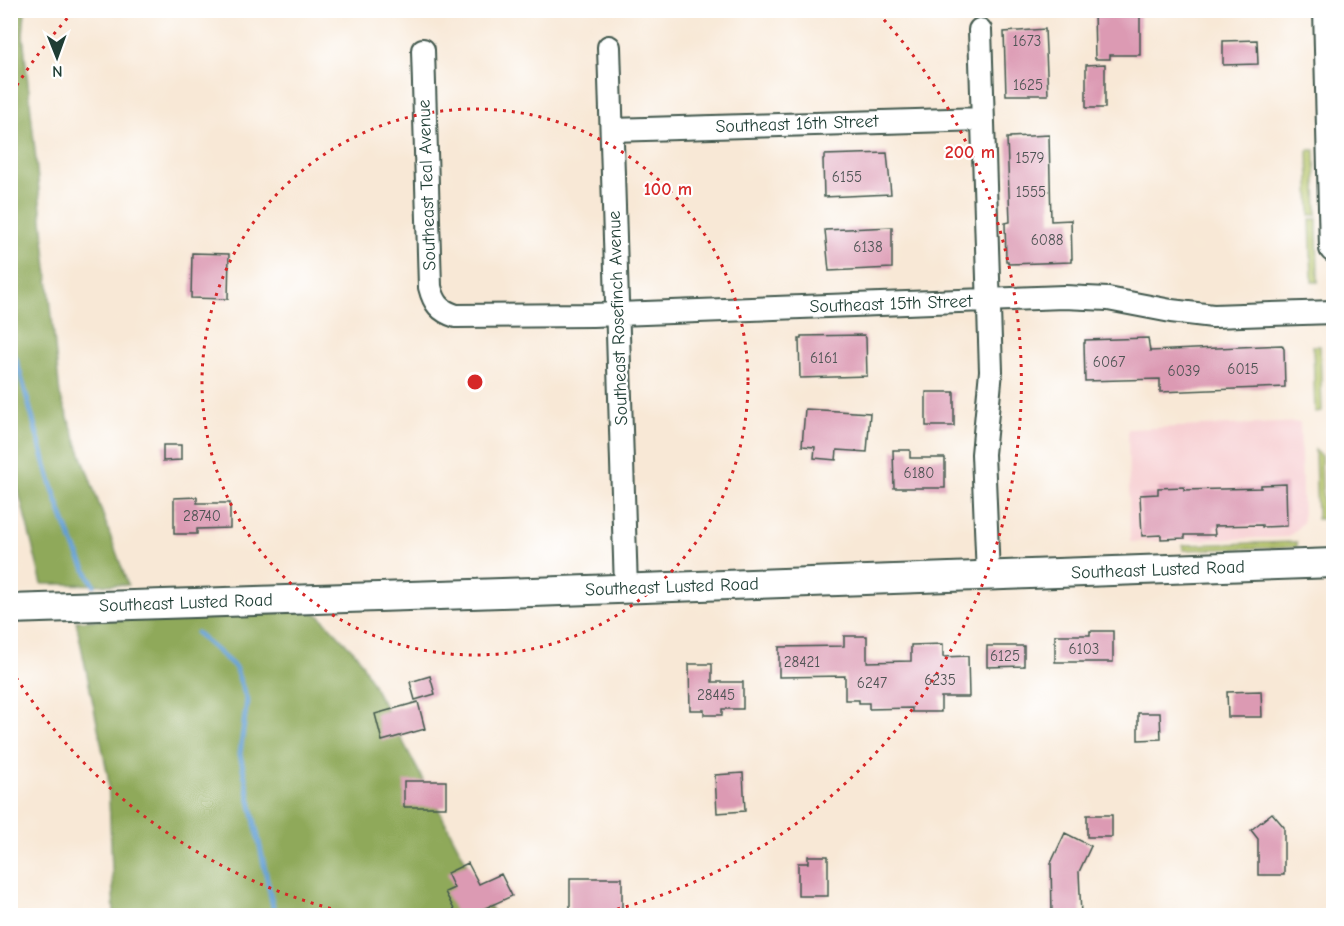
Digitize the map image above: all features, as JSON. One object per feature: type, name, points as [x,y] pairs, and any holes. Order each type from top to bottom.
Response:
[{"type":"main road","points":[[1328,10],[1334,248]]},
{"type":"main road","name":"Southeast Lusted Road","points":[[10,609],[1334,563]]},
{"type":"street","points":[[980,30],[991,392],[983,454],[988,576]]},
{"type":"street","name":"Southeast Rosefinch Avenue","points":[[609,47],[626,589]]},
{"type":"street","name":"Southeast Teal Avenue","points":[[423,50],[430,287],[435,303],[447,313]]},
{"type":"street","name":"Southeast 16th Street","points":[[612,130],[983,119]]},
{"type":"street","name":"Southeast 15th Street","points":[[447,313],[464,318],[1086,297],[1128,302],[1192,315],[1334,312]]},
{"type":"shaded area","points":[[1300,422],[1303,522],[1289,537],[1130,542],[1128,429]]},
{"type":"green space","points":[[10,11],[25,11],[23,34],[60,395],[128,585],[42,584],[11,461]]},
{"type":"green space","points":[[1308,150],[1315,150],[1317,215],[1310,215]]},
{"type":"green space","points":[[1310,219],[1317,219],[1318,282],[1312,282]]},
{"type":"green space","points":[[1313,346],[1320,346],[1322,411],[1315,412]]},
{"type":"green space","points":[[1315,450],[1321,456],[1323,519],[1317,519]]},
{"type":"green space","points":[[1297,542],[1297,547],[1183,550],[1183,545]]},
{"type":"green space","points":[[311,611],[319,615],[358,656],[494,915],[114,915],[108,776],[76,621]]},
{"type":"building","points":[[1094,10],[1140,10],[1140,55],[1110,55],[1110,59],[1095,59]]},
{"type":"building","points":[[1045,29],[1048,95],[1006,95],[1004,32]]},
{"type":"building","points":[[1257,40],[1258,64],[1223,65],[1223,41]]},
{"type":"building","points":[[1105,64],[1105,108],[1086,108],[1086,65]]},
{"type":"building","points":[[1049,135],[1051,221],[1071,220],[1072,259],[1071,262],[1008,264],[1005,223],[1010,222],[1007,138]]},
{"type":"building","points":[[887,153],[891,194],[824,197],[824,155]]},
{"type":"building","points":[[892,227],[892,268],[829,271],[825,230]]},
{"type":"building","points":[[192,253],[229,254],[228,299],[191,298]]},
{"type":"building","points":[[864,335],[867,376],[800,378],[799,339],[801,336]]},
{"type":"building","points":[[1148,338],[1150,351],[1282,345],[1285,387],[1160,392],[1160,379],[1085,381],[1085,340]]},
{"type":"building","points":[[926,392],[954,392],[954,426],[926,426]]},
{"type":"building","points":[[805,409],[870,413],[867,452],[837,450],[836,460],[814,458],[815,447],[802,446]]},
{"type":"building","points":[[163,445],[181,445],[181,460],[163,461]]},
{"type":"building","points":[[893,450],[910,450],[910,458],[945,458],[945,488],[894,488]]},
{"type":"building","points":[[1286,484],[1287,526],[1214,526],[1215,535],[1185,535],[1185,538],[1161,539],[1161,535],[1142,536],[1140,495],[1158,494],[1158,488],[1184,487],[1184,490],[1261,488],[1261,485]]},
{"type":"building","points":[[197,497],[197,503],[230,503],[230,528],[197,529],[197,534],[174,534],[174,498]]},
{"type":"building","points":[[1090,631],[1113,631],[1113,662],[1055,662],[1055,635],[1090,635]]},
{"type":"building","points":[[844,636],[867,636],[867,662],[911,661],[911,645],[943,644],[943,657],[968,656],[969,697],[941,697],[941,712],[912,712],[912,708],[869,709],[869,703],[845,700],[845,676],[779,677],[779,647],[844,646]]},
{"type":"building","points":[[987,646],[1024,646],[1024,666],[987,667]]},
{"type":"building","points":[[689,664],[712,664],[712,682],[743,682],[743,709],[722,709],[722,715],[704,715],[704,710],[690,710]]},
{"type":"building","points":[[430,676],[435,694],[415,700],[410,682]]},
{"type":"building","points":[[1261,691],[1262,717],[1228,717],[1227,692]]},
{"type":"building","points":[[418,702],[425,729],[382,741],[375,714]]},
{"type":"building","points":[[1138,713],[1160,713],[1161,739],[1138,740]]},
{"type":"building","points":[[743,773],[745,811],[717,813],[715,775]]},
{"type":"building","points":[[404,781],[446,781],[446,807],[404,807]]},
{"type":"building","points":[[1272,813],[1284,827],[1284,875],[1258,875],[1258,839],[1251,830]]},
{"type":"building","points":[[1087,815],[1112,815],[1112,837],[1087,837]]},
{"type":"building","points":[[1065,833],[1091,846],[1079,872],[1081,915],[1052,915],[1051,863]]},
{"type":"building","points":[[808,856],[828,856],[828,896],[798,896],[798,863],[808,863]]},
{"type":"building","points":[[468,863],[479,884],[501,874],[512,896],[470,915],[457,915],[445,892],[454,888],[447,873]]},
{"type":"building","points":[[570,878],[622,878],[622,912],[570,912]]},
{"type":"waterway","points":[[10,349],[16,359],[68,533],[94,585]]},
{"type":"waterway","points":[[197,633],[235,667],[247,700],[240,754],[275,916]]}]
